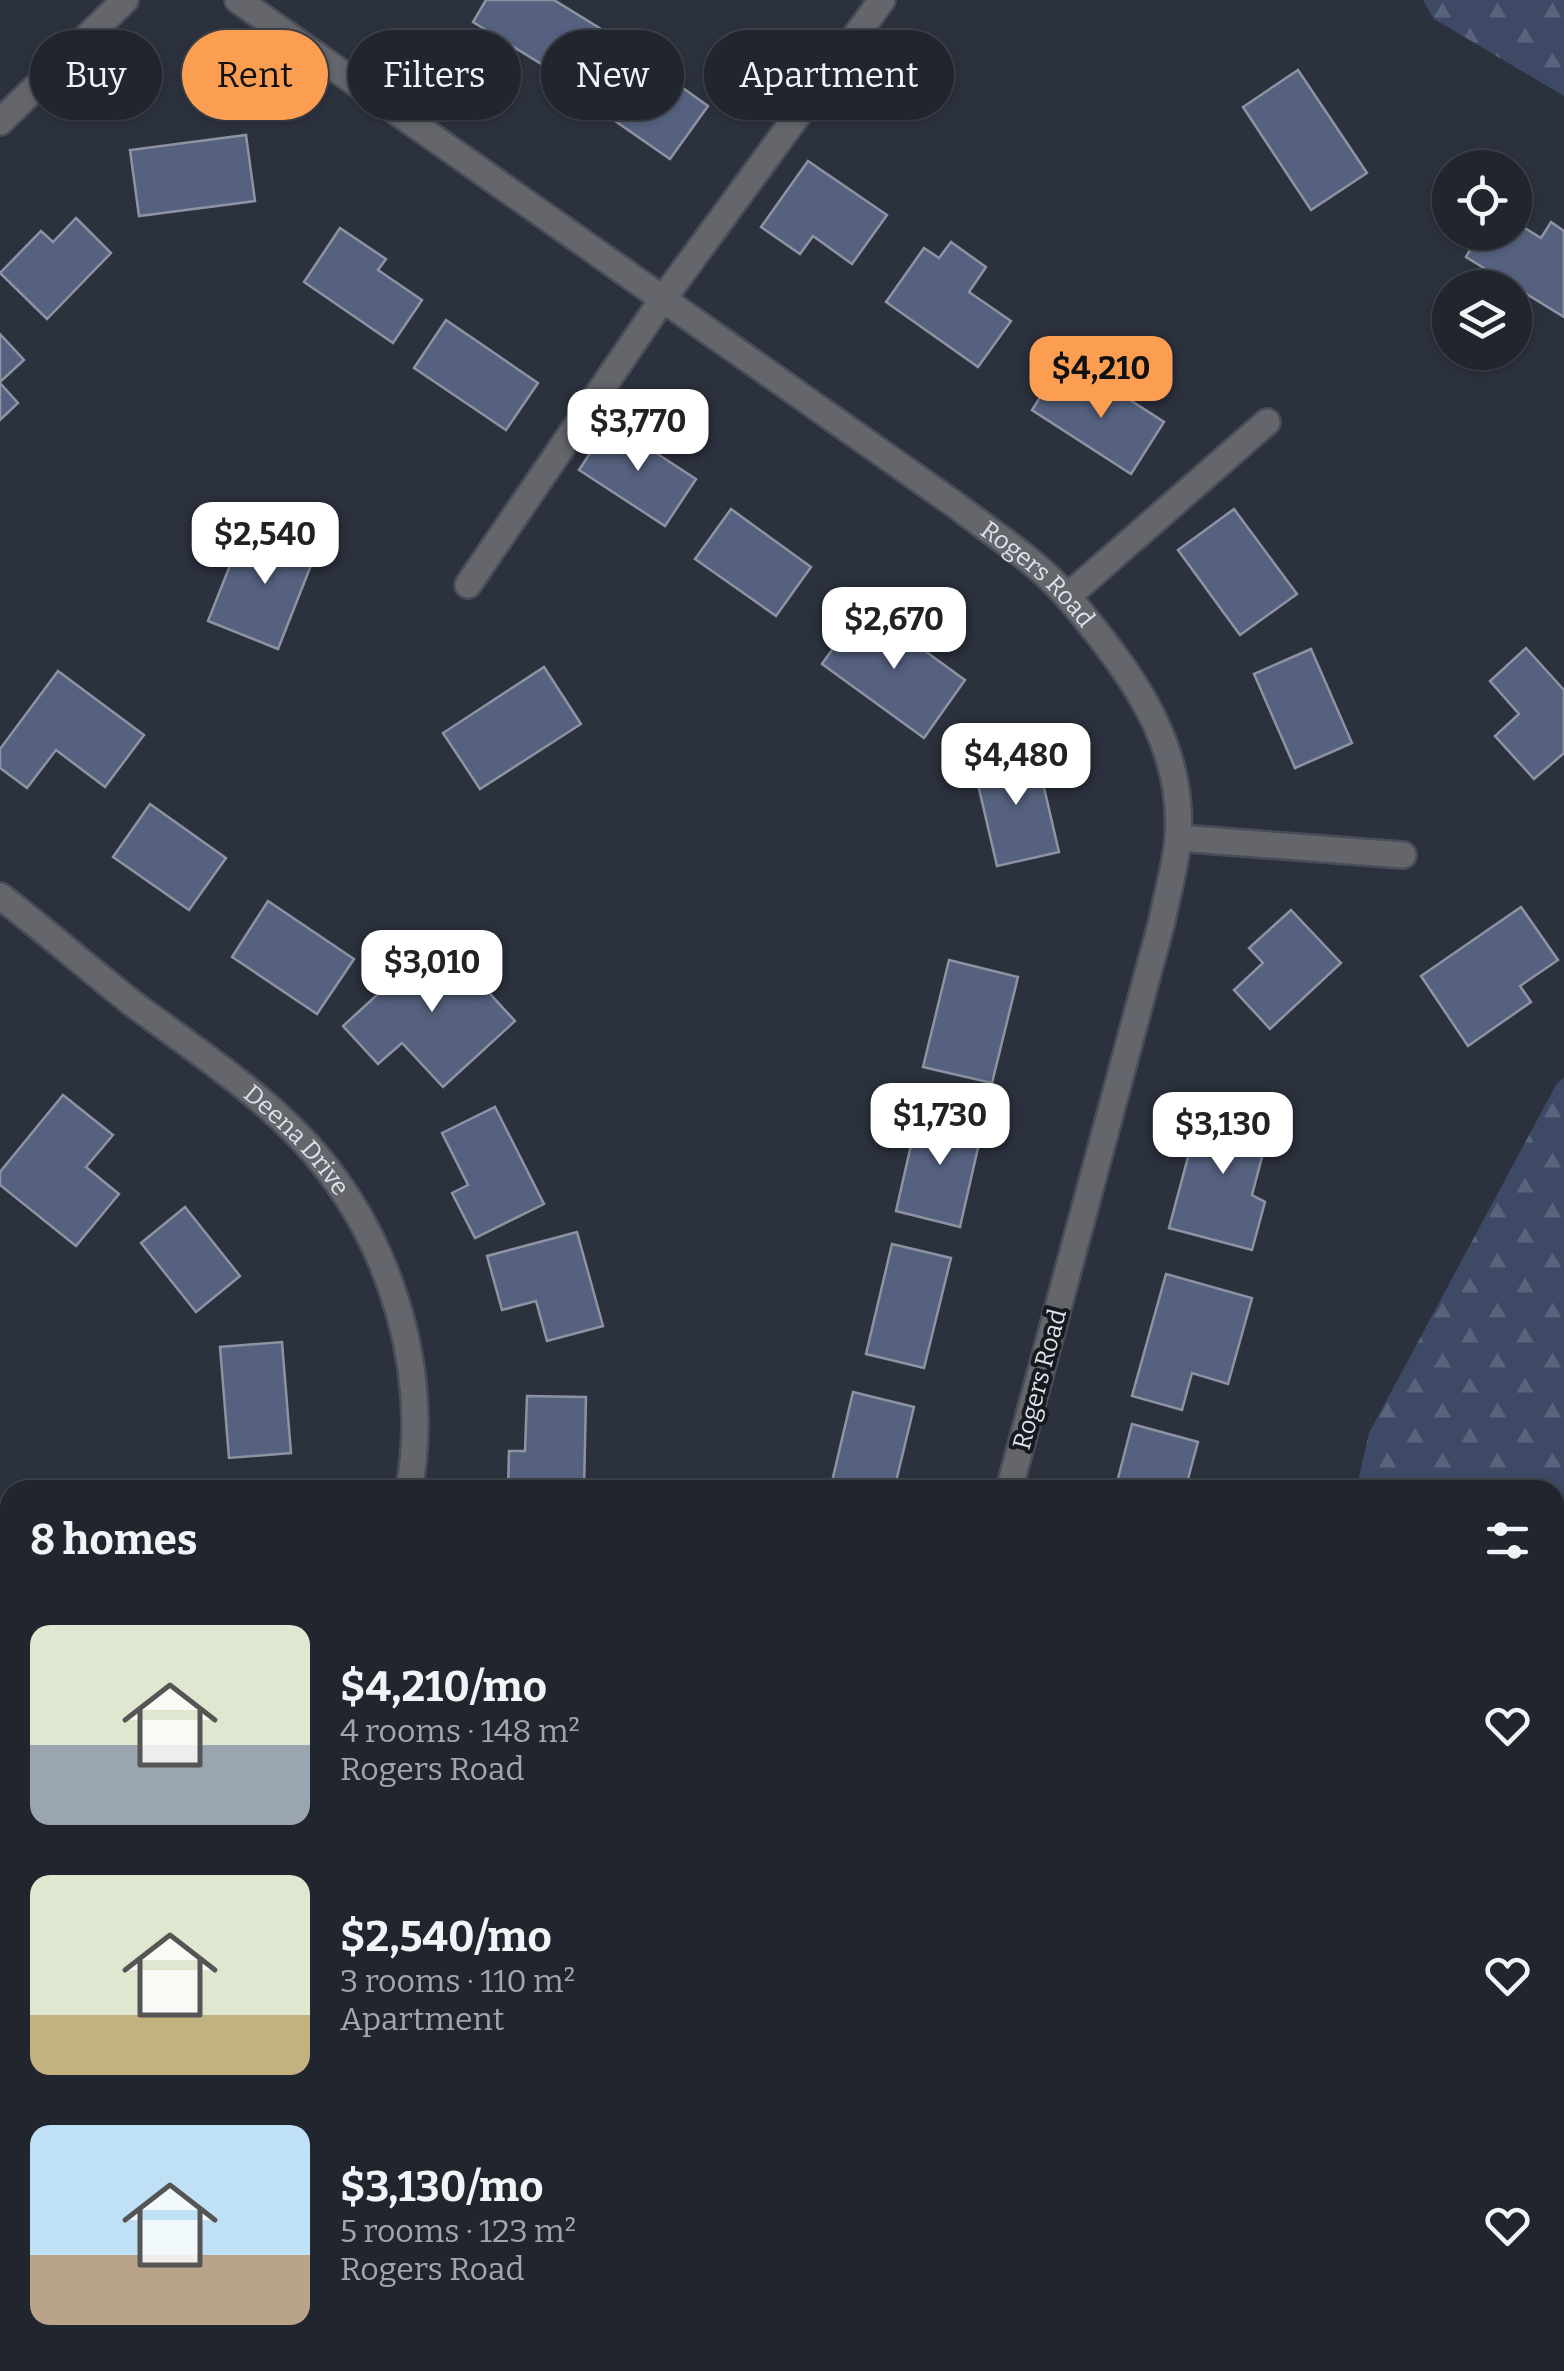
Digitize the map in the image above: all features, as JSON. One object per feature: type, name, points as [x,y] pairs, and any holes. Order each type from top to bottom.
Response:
[{"type":"street","points":[[0,122],[125,0]]},
{"type":"street","name":"Rogers Road","points":[[238,0],[1038,567],[1068,596],[1127,670],[1153,712],[1171,766],[1178,838],[1162,921],[1012,1480]]},
{"type":"street","points":[[468,586],[662,299],[882,0]]},
{"type":"street","points":[[1068,596],[1267,422]]},
{"type":"street","points":[[1178,838],[1403,855]]},
{"type":"street","name":"Deena Drive","points":[[0,896],[259,1099],[316,1154],[360,1214],[392,1288],[406,1339],[416,1422],[411,1480]]},
{"type":"green space","points":[[1423,0],[1564,0],[1564,96],[1434,19]]},
{"type":"green space","points":[[1564,1078],[1564,1480],[1358,1480],[1369,1433],[1557,1083]]},
{"type":"building","points":[[486,0],[554,0],[601,29],[541,30],[541,64],[521,52],[521,30],[486,30],[473,22]]},
{"type":"building","points":[[1298,70],[1367,173],[1311,210],[1243,107]]},
{"type":"building","points":[[684,89],[704,103],[704,112],[670,159],[614,120],[684,120]]},
{"type":"building","points":[[246,135],[255,201],[139,216],[130,150]]},
{"type":"building","points":[[808,161],[887,215],[852,264],[813,236],[800,254],[761,227]]},
{"type":"building","points":[[76,218],[111,253],[47,319],[0,273],[41,231],[53,242]]},
{"type":"building","points":[[1551,222],[1564,231],[1564,317],[1532,297],[1532,270],[1487,270],[1466,257],[1470,250],[1532,250],[1532,232],[1541,238]]},
{"type":"building","points":[[340,228],[386,259],[378,270],[422,300],[393,343],[304,282]]},
{"type":"building","points":[[951,242],[986,267],[969,292],[1011,321],[978,367],[886,302],[924,248],[939,258]]},
{"type":"building","points":[[446,320],[538,383],[506,430],[414,368]]},
{"type":"building","points":[[0,334],[24,360],[0,382]]},
{"type":"building","points":[[1054,375],[1088,397],[1099,380],[1164,422],[1131,474],[1032,410]]},
{"type":"building","points":[[0,383],[18,403],[0,420]]},
{"type":"building","points":[[610,423],[696,479],[665,526],[579,470]]},
{"type":"building","points":[[731,509],[811,567],[776,616],[695,559]]},
{"type":"building","points":[[1234,509],[1297,594],[1240,635],[1178,550]]},
{"type":"building","points":[[278,523],[321,540],[278,649],[208,621],[238,545],[266,556]]},
{"type":"building","points":[[863,606],[965,680],[924,738],[822,664]]},
{"type":"building","points":[[1526,648],[1564,690],[1564,753],[1534,779],[1495,736],[1519,714],[1490,681]]},
{"type":"building","points":[[1311,649],[1352,743],[1295,768],[1254,674]]},
{"type":"building","points":[[544,667],[581,724],[480,789],[443,733]]},
{"type":"building","points":[[58,671],[144,735],[105,787],[56,750],[27,788],[0,768],[0,749]]},
{"type":"building","points":[[1035,749],[1059,852],[997,866],[973,763]]},
{"type":"building","points":[[150,804],[226,858],[189,910],[113,857]]},
{"type":"building","points":[[268,901],[354,959],[317,1014],[232,957]]},
{"type":"building","points":[[1521,907],[1558,960],[1520,986],[1531,1002],[1468,1046],[1421,976]]},
{"type":"building","points":[[1291,910],[1341,963],[1270,1029],[1234,990],[1263,963],[1249,948]]},
{"type":"building","points":[[439,938],[515,1021],[443,1087],[402,1043],[378,1064],[343,1026]]},
{"type":"building","points":[[949,960],[1018,977],[992,1083],[923,1067]]},
{"type":"building","points":[[63,1095],[113,1135],[86,1167],[119,1194],[76,1246],[0,1185],[0,1172]]},
{"type":"building","points":[[1203,1101],[1272,1119],[1252,1195],[1265,1202],[1252,1250],[1169,1228]]},
{"type":"building","points":[[495,1107],[544,1204],[475,1238],[452,1193],[468,1185],[442,1133]]},
{"type":"building","points":[[919,1110],[983,1126],[960,1227],[896,1211]]},
{"type":"building","points":[[185,1207],[240,1276],[196,1312],[141,1243]]},
{"type":"building","points":[[577,1232],[603,1326],[547,1341],[536,1301],[502,1310],[487,1256]]},
{"type":"building","points":[[892,1244],[951,1258],[924,1368],[866,1354]]},
{"type":"building","points":[[1166,1274],[1252,1298],[1228,1384],[1192,1373],[1182,1410],[1132,1396]]},
{"type":"building","points":[[282,1342],[291,1453],[229,1458],[220,1347]]},
{"type":"building","points":[[853,1392],[914,1407],[896,1480],[832,1480]]},
{"type":"building","points":[[527,1396],[586,1397],[584,1480],[508,1480],[509,1451],[525,1451]]},
{"type":"building","points":[[1132,1424],[1198,1442],[1188,1480],[1118,1480]]}]
